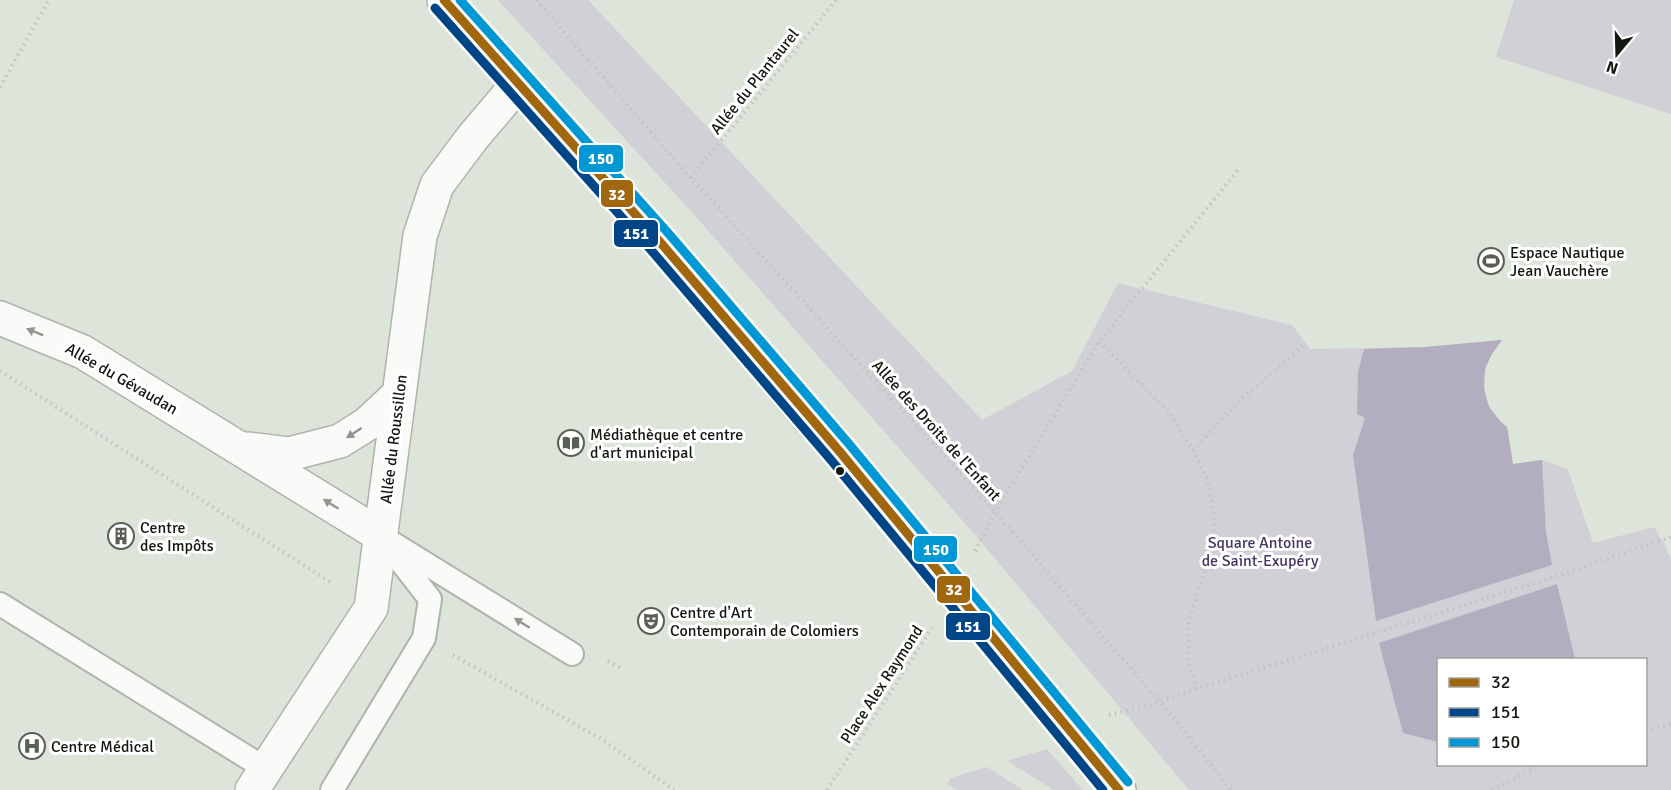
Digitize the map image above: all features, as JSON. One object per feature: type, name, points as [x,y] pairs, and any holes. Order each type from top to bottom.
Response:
[{"type":"street","points":[[444,0],[660,242],[840,452],[1119,790]]},
{"type":"street","name":"Allée du Roussillon","points":[[259,780],[371,608],[420,236],[437,185],[473,137],[518,84]]},
{"type":"street","name":"Allée du Gévaudan","points":[[0,318],[83,352],[380,535]]},
{"type":"street","name":"Allée du Gévaudan","points":[[239,448],[290,454],[340,441],[367,424],[398,395]]},
{"type":"lane","points":[[332,790],[424,638],[430,599],[380,535]]},
{"type":"lane","points":[[380,535],[572,654]]},
{"type":"lane","points":[[0,604],[259,780]]},
{"type":"path","points":[[0,87],[49,0]]},
{"type":"path","name":"Allée des Droits de l'Enfant","points":[[536,0],[691,178],[995,512],[1160,702]]},
{"type":"path","name":"Allée du Plantaurel","points":[[691,178],[836,0]]},
{"type":"path","name":"Place Alex Raymond","points":[[827,790],[955,591],[995,512],[1099,342],[1238,170]]},
{"type":"path","points":[[1099,342],[1168,411],[1193,450],[1207,479],[1215,520],[1210,553],[1189,621],[1188,663],[1196,689]]},
{"type":"path","points":[[1193,450],[1243,398],[1306,343]]},
{"type":"path","points":[[0,371],[371,608]]},
{"type":"path","points":[[1231,790],[1160,702],[1554,577],[1671,537]]},
{"type":"path","points":[[424,638],[603,740],[674,790]]},
{"type":"path","points":[[1647,731],[1671,724]]},
{"type":"path","points":[[1492,790],[1540,766]]},
{"type":"green space","name":"Square Antoine de Saint-Exupéry","points":[[498,0],[588,0],[982,420],[1072,371],[1118,283],[1292,325],[1310,349],[1425,347],[1502,340],[1489,360],[1484,388],[1489,406],[1507,427],[1513,464],[1542,460],[1568,469],[1593,543],[1654,527],[1671,559],[1671,790],[1189,790],[977,537],[689,209]]},
{"type":"green space","points":[[1514,0],[1671,0],[1671,114],[1496,57]]},
{"type":"green space","points":[[1047,749],[1083,790],[1054,790],[1007,761]]},
{"type":"green space","points":[[987,767],[1023,790],[957,790],[947,784],[950,778]]},
{"type":"shaded area","points":[[1502,340],[1485,368],[1484,389],[1489,407],[1507,427],[1513,464],[1542,460],[1546,532],[1552,565],[1376,621],[1353,455],[1365,418],[1357,414],[1358,372],[1364,349],[1425,347]]},
{"type":"shaded area","points":[[1557,584],[1575,658],[1437,658],[1437,742],[1403,733],[1379,643]]},
{"type":"transit line","name":"32","points":[[444,0],[660,242],[840,452],[1119,790]]},
{"type":"transit line","name":"150","points":[[460,0],[669,234],[849,444],[1128,782]]},
{"type":"transit line","name":"151","points":[[435,8],[651,250],[831,460],[1103,790]]},
{"type":"place","name":"Espace Nautique Jean Vauchère","points":[[1491,261]]},
{"type":"place","name":"Médiathèque et centre d'art municipal","points":[[571,443]]},
{"type":"place","name":"Centre des Impôts","points":[[121,536]]},
{"type":"place","name":"Centre d'Art Contemporain de Colomiers","points":[[651,621]]},
{"type":"place","name":"Centre Médical","points":[[32,746]]}]
